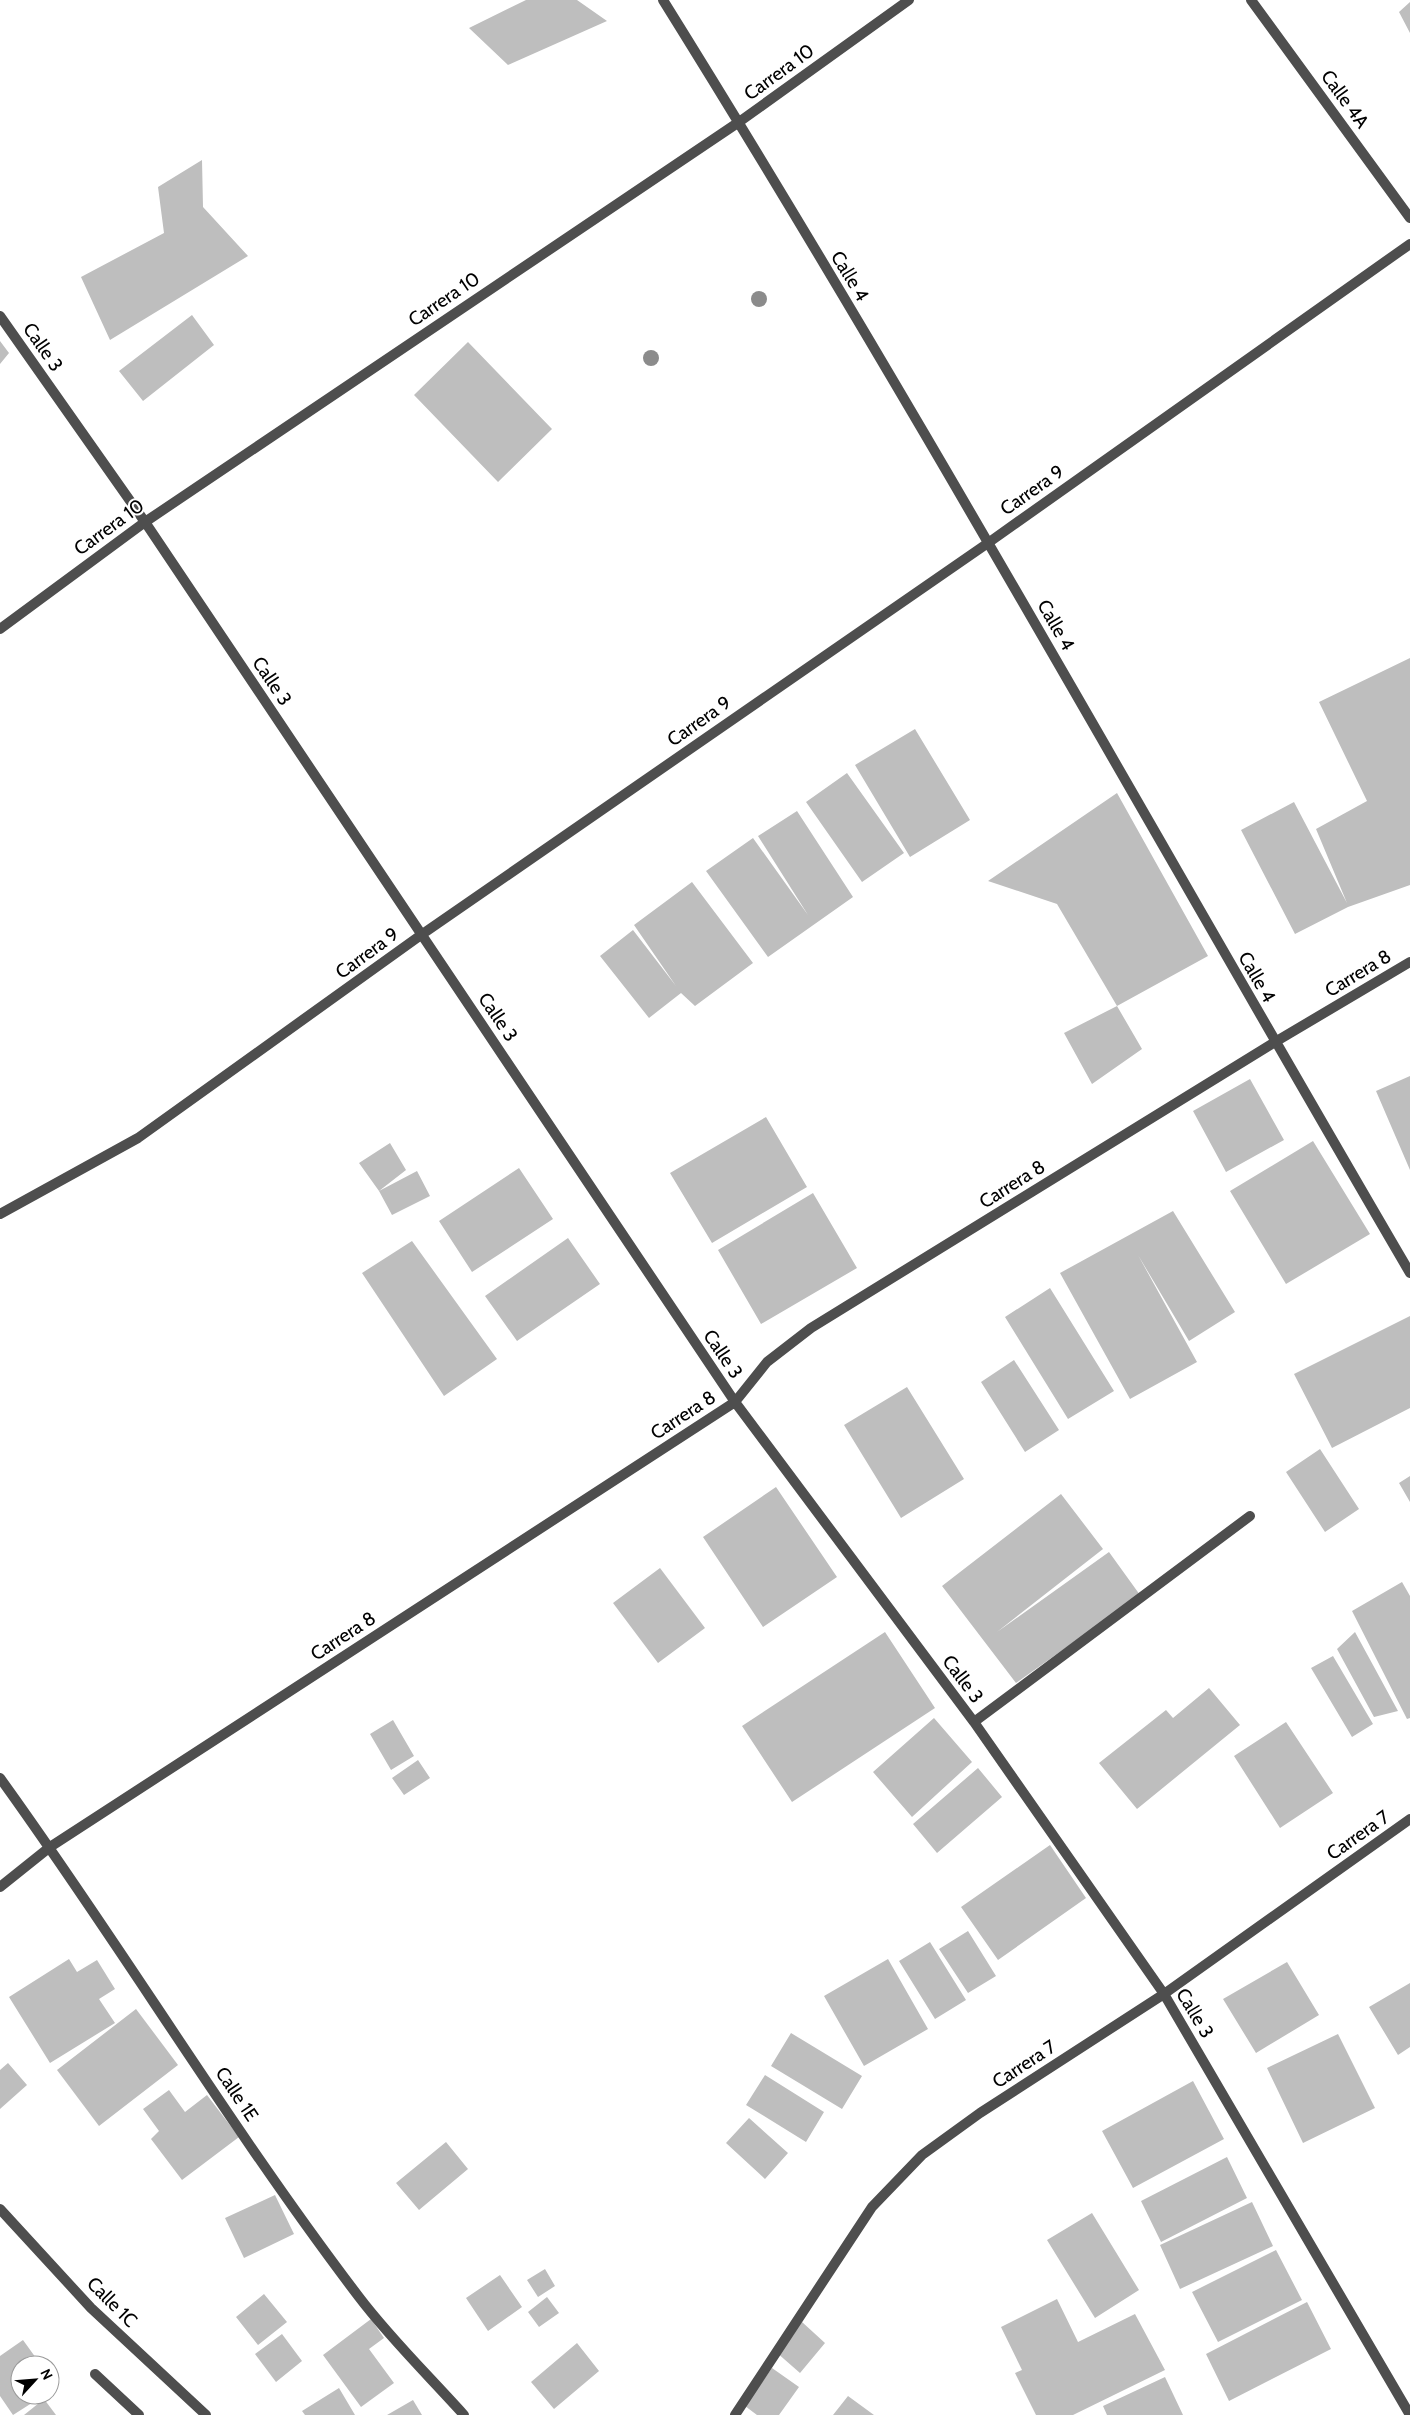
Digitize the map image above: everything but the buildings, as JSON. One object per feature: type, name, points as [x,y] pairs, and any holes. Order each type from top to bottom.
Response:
[{"type":"street","name":"Calle 4","points":[[662,0],[739,122],[988,543],[1410,1273]]},
{"type":"street","name":"Carrera 10","points":[[0,629],[145,522],[739,122],[909,0]]},
{"type":"street","name":"Calle 4A","points":[[1252,0],[1410,218]]},
{"type":"street","name":"Carrera 9","points":[[0,1214],[138,1138],[421,935],[988,543],[1410,244]]},
{"type":"street","name":"Calle 3","points":[[0,316],[145,522],[735,1402],[974,1722],[1164,1994],[1410,2415]]},
{"type":"street","name":"Carrera 8","points":[[0,1888],[50,1847],[735,1402],[768,1362],[811,1328],[1275,1042],[1410,962]]},
{"type":"street","points":[[974,1722],[1250,1516]]},
{"type":"street","name":"Calle 1E","points":[[0,1778],[50,1847],[237,2126],[360,2298],[464,2415]]},
{"type":"street","name":"Carrera 7","points":[[735,2415],[872,2207],[922,2155],[980,2113],[1164,1994],[1410,1819]]},
{"type":"street","name":"Calle 1C","points":[[0,2209],[91,2308],[206,2415]]},
{"type":"street","points":[[95,2374],[139,2415]]}]
